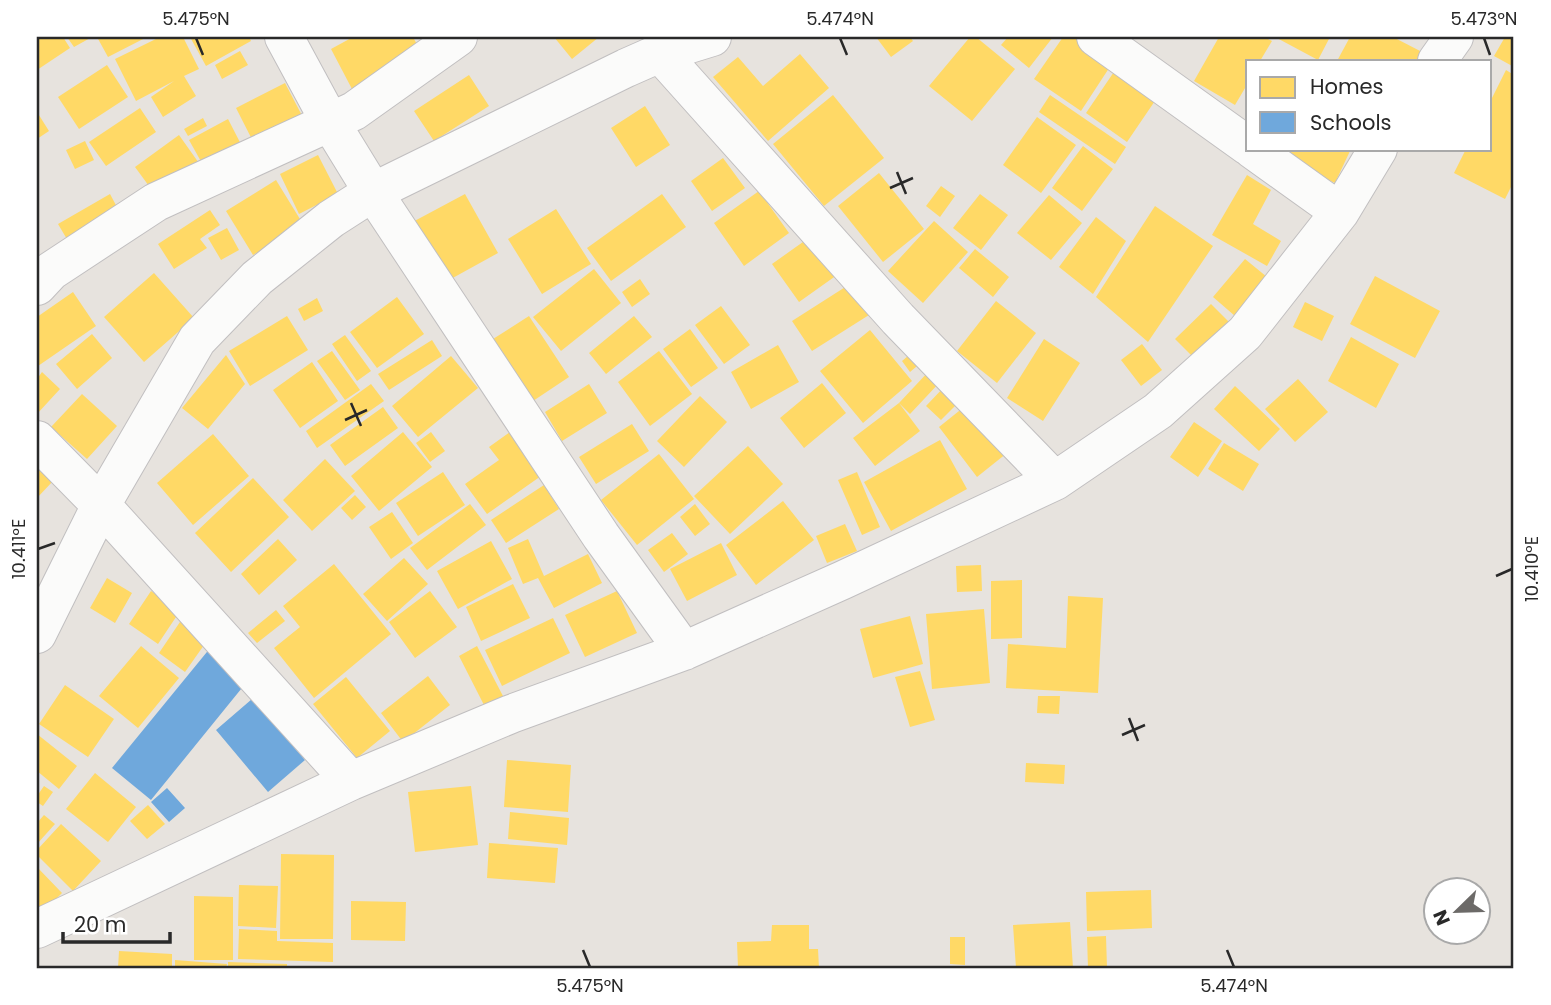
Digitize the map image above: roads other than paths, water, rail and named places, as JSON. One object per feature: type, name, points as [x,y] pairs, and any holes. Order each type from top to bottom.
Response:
[{"type":"street","points":[[284,37],[330,122],[373,192],[601,536],[684,651]]},
{"type":"street","points":[[37,286],[51,271],[156,202],[354,111],[458,37]]},
{"type":"street","points":[[37,634],[101,505],[197,340],[257,278],[331,219],[373,192],[660,52],[712,37]]},
{"type":"street","points":[[1096,37],[1246,145]]},
{"type":"street","points":[[1438,60],[1454,37]]},
{"type":"street","points":[[660,52],[898,319],[1055,481]]},
{"type":"street","points":[[1253,150],[1340,212]]},
{"type":"street","points":[[37,929],[351,781],[511,714],[684,651],[1055,481],[1158,411],[1245,333],[1340,212],[1377,150]]},
{"type":"street","points":[[37,440],[101,505],[351,781]]}]
